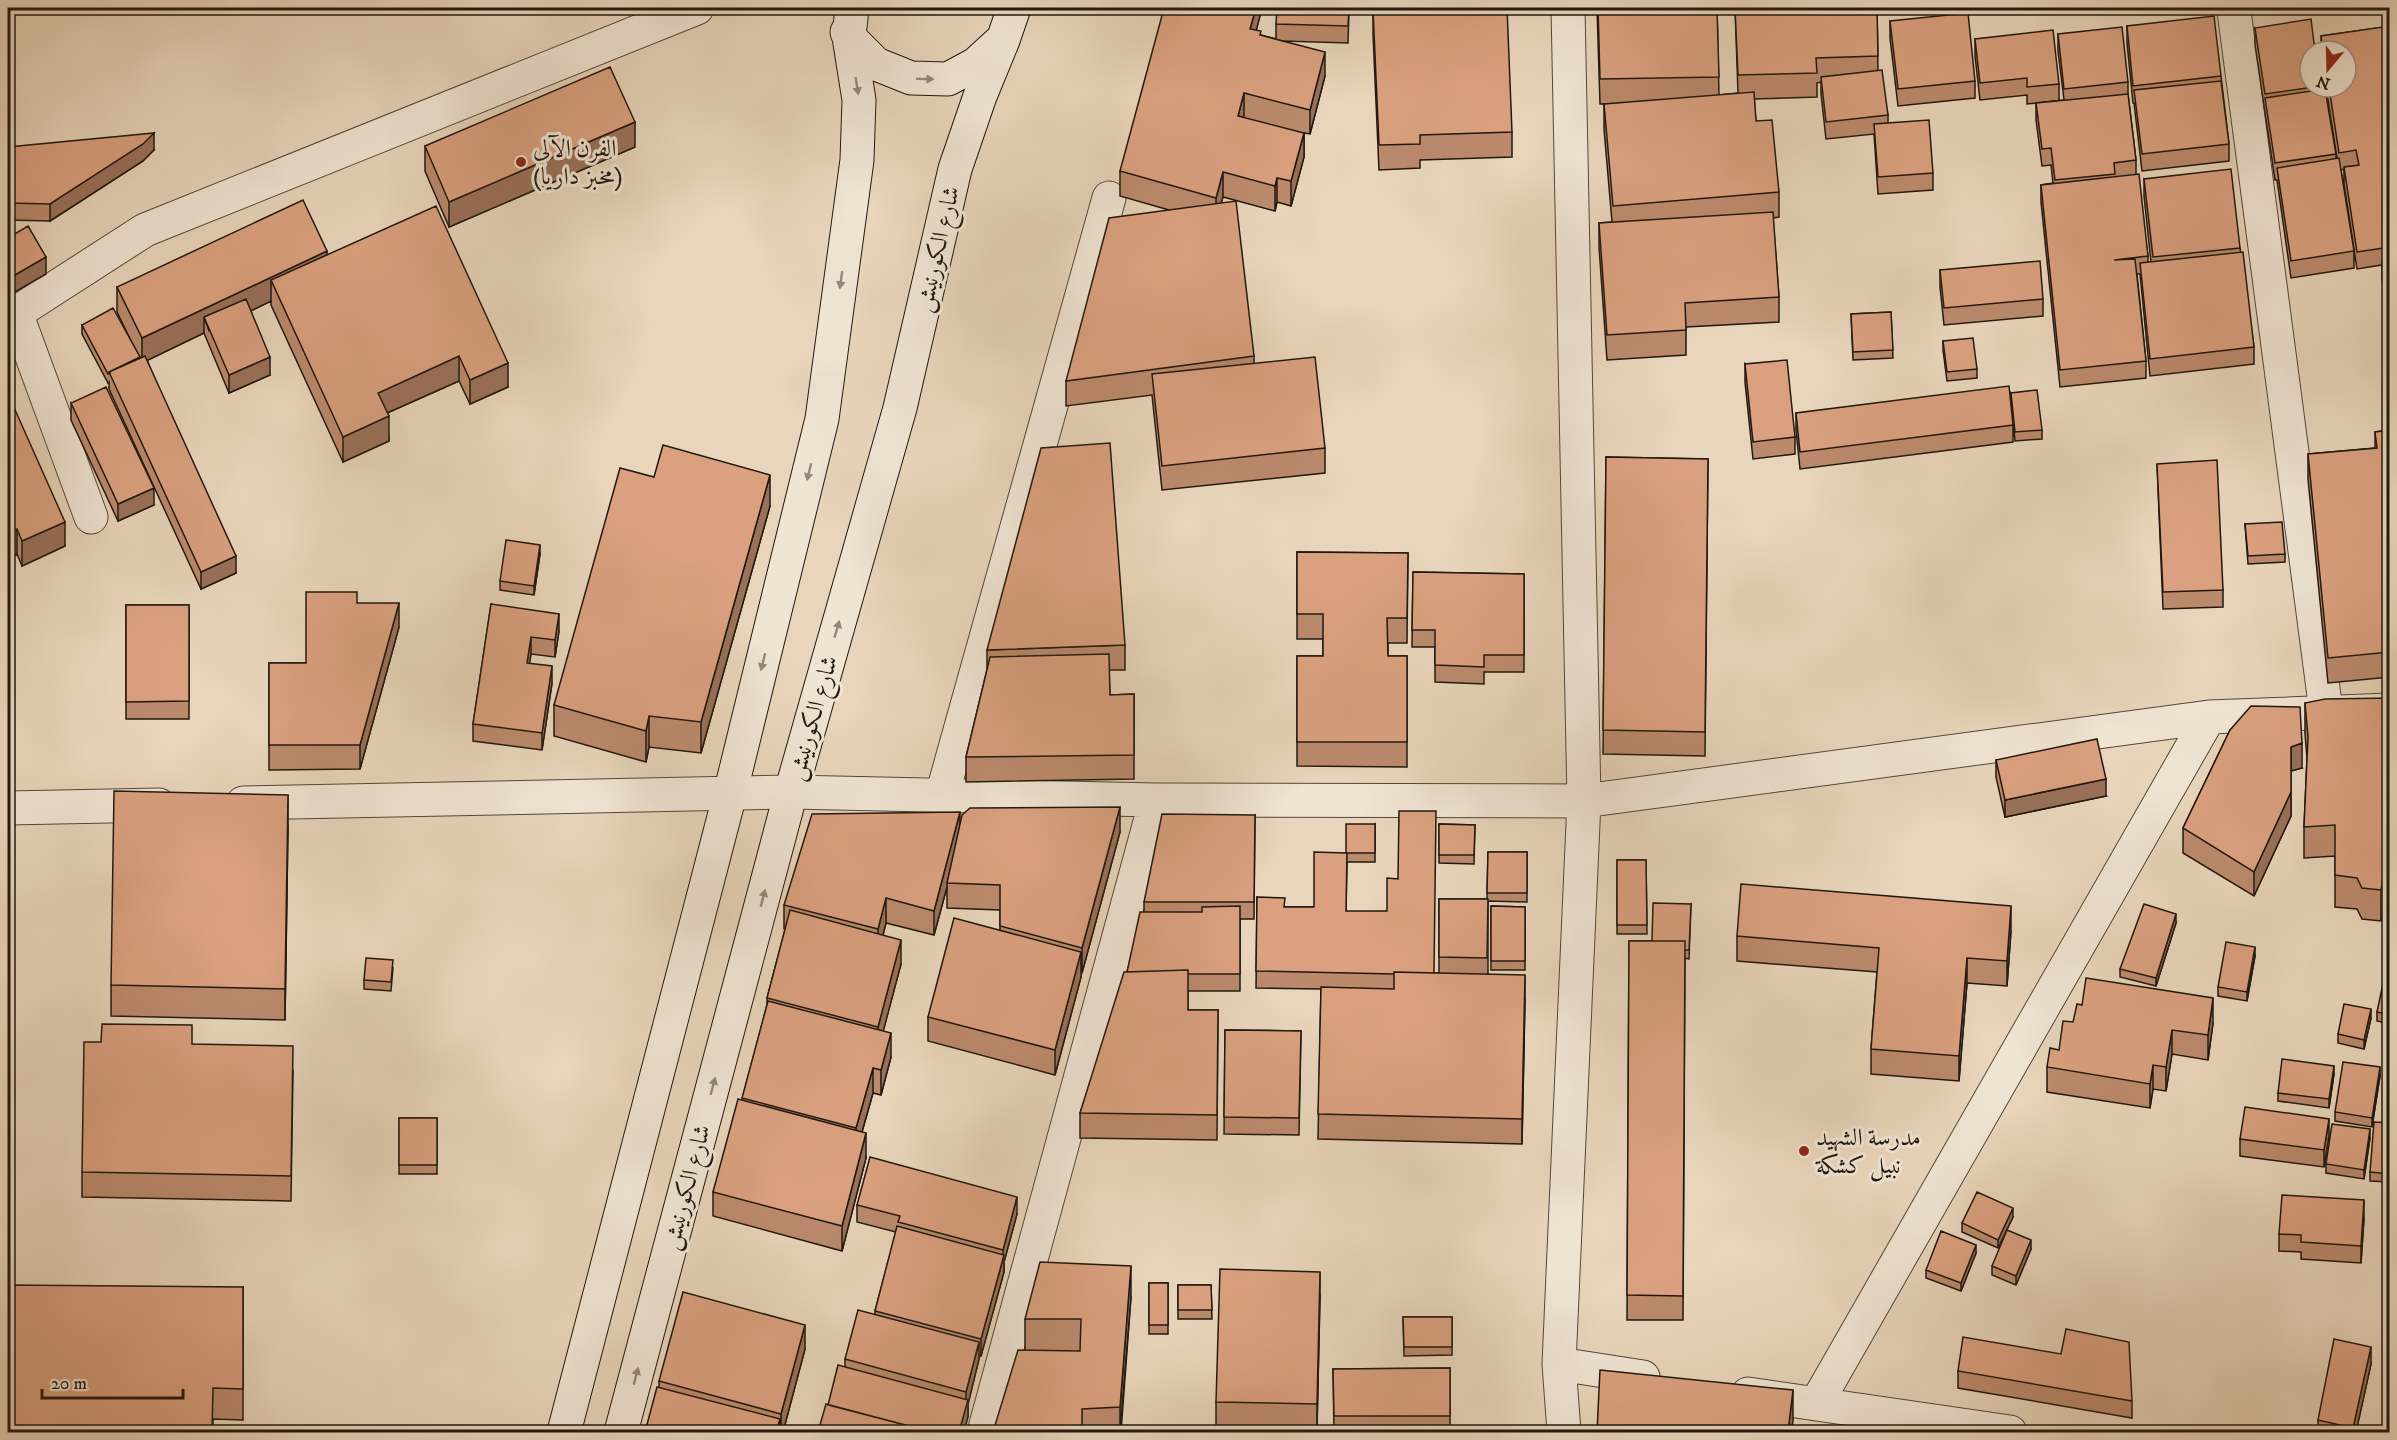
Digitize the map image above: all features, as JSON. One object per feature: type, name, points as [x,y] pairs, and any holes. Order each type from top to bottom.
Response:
[{"type":"street","points":[[91,517],[16,313],[145,230],[697,8]]},
{"type":"street","name":"شارع الكورنيش","points":[[621,1432],[791,792],[900,408],[955,169],[1014,8]]},
{"type":"street","points":[[846,17],[876,64],[910,78],[948,79],[976,64],[1003,40],[1030,8]]},
{"type":"street","points":[[1564,1432],[1560,1364],[1584,801],[1568,8]]},
{"type":"street","points":[[2234,11],[2326,711]]},
{"type":"street","points":[[564,1432],[730,794],[822,419],[857,160],[859,100],[846,17]]},
{"type":"street","points":[[942,795],[1109,198]]},
{"type":"street","points":[[8,808],[791,792],[1156,800],[1584,801],[2209,717],[2390,710]]},
{"type":"street","points":[[1816,1404],[2209,717]]},
{"type":"street","points":[[984,1432],[1156,800]]},
{"type":"street","points":[[1560,1364],[1676,1382]]},
{"type":"street","points":[[1723,1390],[2010,1432]]},
{"type":"building","points":[[1164,8],[1256,8],[1250,29],[1261,31],[1260,35],[1325,52],[1310,110],[1244,93],[1238,116],[1304,133],[1291,181],[1277,178],[1275,186],[1223,172],[1216,198],[1120,171]]},
{"type":"building","points":[[1277,8],[1349,8],[1348,26],[1276,24]]},
{"type":"building","points":[[1507,8],[1512,132],[1420,135],[1420,144],[1379,145],[1373,10]]},
{"type":"building","points":[[1598,8],[1717,8],[1719,77],[1600,79]]},
{"type":"building","points":[[1735,8],[1877,8],[1878,56],[1816,58],[1817,73],[1738,75]]},
{"type":"building","points":[[1968,13],[1975,81],[1898,89],[1890,21]]},
{"type":"building","points":[[2214,16],[2221,76],[2133,86],[2127,26]]},
{"type":"building","points":[[2311,19],[2314,39],[2298,39],[2298,89],[2265,94],[2255,28]]},
{"type":"building","points":[[2390,26],[2390,247],[2357,252],[2344,167],[2359,165],[2356,150],[2339,153],[2331,99],[2358,99],[2358,39],[2321,39],[2321,36]]},
{"type":"building","points":[[2122,27],[2128,82],[2064,89],[2058,34]]},
{"type":"building","points":[[2053,30],[2059,84],[2027,87],[2027,78],[1980,83],[1975,39]]},
{"type":"building","points":[[610,67],[635,122],[449,202],[425,146]]},
{"type":"building","points":[[1882,70],[1888,115],[1826,122],[1821,77]]},
{"type":"building","points":[[2221,81],[2229,144],[2142,154],[2134,90]]},
{"type":"building","points":[[1754,92],[1756,121],[1772,120],[1779,192],[1613,206],[1604,104]]},
{"type":"building","points":[[2298,93],[2298,99],[2327,99],[2336,154],[2275,163],[2265,98]]},
{"type":"building","points":[[2128,94],[2136,160],[2114,163],[2115,174],[2055,180],[2051,148],[2042,149],[2036,103]]},
{"type":"building","points":[[1929,120],[1933,173],[1878,177],[1874,124]]},
{"type":"building","points":[[154,133],[143,144],[50,204],[8,203],[8,147]]},
{"type":"building","points":[[2339,158],[2354,251],[2291,261],[2277,168]]},
{"type":"building","points":[[2231,169],[2240,248],[2153,257],[2144,179]]},
{"type":"building","points":[[2139,174],[2148,256],[2114,260],[2135,259],[2146,361],[2060,370],[2041,185]]},
{"type":"building","points":[[303,200],[327,251],[142,338],[117,287]]},
{"type":"building","points":[[1236,201],[1254,356],[1066,381],[1109,218]]},
{"type":"building","points":[[436,206],[508,363],[470,380],[459,356],[378,393],[389,416],[343,437],[271,280]]},
{"type":"building","points":[[1773,212],[1779,297],[1685,303],[1686,330],[1607,335],[1599,223]]},
{"type":"building","points":[[28,226],[46,257],[8,279],[8,238]]},
{"type":"building","points":[[2243,252],[2254,347],[2150,359],[2140,263]]},
{"type":"building","points":[[2040,261],[2043,299],[1944,308],[1940,270]]},
{"type":"building","points":[[2390,261],[2390,316],[2382,262]]},
{"type":"building","points":[[246,299],[270,357],[229,375],[204,317]]},
{"type":"building","points":[[113,308],[140,357],[108,374],[82,325]]},
{"type":"building","points":[[1891,312],[1893,350],[1853,352],[1851,314]]},
{"type":"building","points":[[1973,338],[1977,369],[1947,372],[1943,341]]},
{"type":"building","points":[[145,356],[236,556],[201,572],[109,372]]},
{"type":"building","points":[[1315,357],[1325,448],[1162,466],[1152,374]]},
{"type":"building","points":[[1787,360],[1795,437],[1753,442],[1745,364]]},
{"type":"building","points":[[2009,386],[2013,425],[1800,452],[1796,413]]},
{"type":"building","points":[[106,387],[154,488],[118,504],[71,403]]},
{"type":"building","points":[[2037,390],[2042,430],[2015,432],[2011,393]]},
{"type":"building","points":[[8,394],[65,522],[22,541],[17,529],[8,533]]},
{"type":"building","points":[[2390,430],[2390,652],[2328,658],[2308,454],[2377,448],[2375,432]]},
{"type":"building","points":[[1110,443],[1125,645],[987,650],[1041,448]]},
{"type":"building","points":[[663,445],[770,475],[701,722],[649,716],[646,731],[554,705],[620,468],[654,477]]},
{"type":"building","points":[[1606,457],[1708,459],[1705,732],[1603,730]]},
{"type":"building","points":[[2217,460],[2223,590],[2163,592],[2157,464]]},
{"type":"building","points":[[2282,522],[2285,554],[2248,556],[2245,524]]},
{"type":"building","points":[[506,540],[540,545],[534,586],[500,581]]},
{"type":"building","points":[[1297,552],[1408,553],[1407,618],[1387,618],[1388,656],[1407,656],[1407,742],[1297,742],[1297,656],[1323,656],[1323,614],[1297,614]]},
{"type":"building","points":[[1413,572],[1524,574],[1524,655],[1484,655],[1484,667],[1435,665],[1435,630],[1412,630]]},
{"type":"building","points":[[306,592],[357,592],[357,603],[399,603],[360,745],[269,745],[269,663],[306,663]]},
{"type":"building","points":[[491,604],[559,614],[555,640],[531,637],[527,663],[552,666],[542,733],[473,724]]},
{"type":"building","points":[[126,605],[189,605],[189,701],[126,702]]},
{"type":"building","points":[[1109,654],[1110,695],[1134,694],[1134,755],[966,757],[990,657]]},
{"type":"building","points":[[2390,698],[2390,878],[2383,878],[2381,890],[2362,888],[2357,878],[2335,875],[2335,825],[2304,827],[2308,737],[2305,703],[2325,699]]},
{"type":"building","points":[[2251,706],[2300,707],[2302,743],[2291,747],[2291,792],[2254,872],[2183,828],[2230,730]]},
{"type":"building","points":[[2097,739],[2106,779],[2005,800],[1996,760]]},
{"type":"building","points":[[114,791],[288,795],[285,989],[111,985]]},
{"type":"building","points":[[1120,807],[1082,948],[1000,926],[1000,885],[947,883],[962,815],[970,808]]},
{"type":"building","points":[[1399,811],[1436,811],[1434,973],[1256,971],[1257,897],[1285,898],[1284,907],[1314,907],[1314,852],[1347,853],[1346,911],[1387,911],[1387,878],[1398,879]]},
{"type":"building","points":[[960,812],[934,911],[886,898],[878,929],[784,905],[812,814]]},
{"type":"building","points":[[1162,814],[1255,815],[1254,902],[1144,902]]},
{"type":"building","points":[[1346,824],[1375,824],[1375,853],[1346,853]]},
{"type":"building","points":[[1439,824],[1475,825],[1474,855],[1439,855]]},
{"type":"building","points":[[1488,852],[1527,852],[1527,893],[1487,893]]},
{"type":"building","points":[[1617,860],[1646,860],[1647,925],[1617,925]]},
{"type":"building","points":[[1741,884],[2011,906],[2007,961],[1967,958],[1959,1056],[1871,1049],[1879,948],[1737,936]]},
{"type":"building","points":[[1439,899],[1488,899],[1487,958],[1439,957]]},
{"type":"building","points":[[1653,903],[1691,904],[1689,950],[1685,950],[1685,941],[1652,941]]},
{"type":"building","points":[[2144,904],[2176,914],[2156,978],[2120,969]]},
{"type":"building","points":[[1240,906],[1240,974],[1188,974],[1188,970],[1127,972],[1140,912],[1202,912],[1202,907]]},
{"type":"building","points":[[1491,906],[1525,907],[1525,961],[1491,961]]},
{"type":"building","points":[[790,910],[901,940],[878,1027],[767,998]]},
{"type":"building","points":[[954,918],[1081,952],[1055,1050],[928,1017]]},
{"type":"building","points":[[1629,941],[1685,941],[1683,1296],[1627,1295]]},
{"type":"building","points":[[2226,942],[2255,947],[2247,992],[2218,987]]},
{"type":"building","points":[[366,958],[393,960],[391,982],[364,980]]},
{"type":"building","points":[[1188,970],[1188,1010],[1218,1010],[1217,1115],[1080,1113],[1124,972]]},
{"type":"building","points":[[1394,972],[1525,975],[1522,1119],[1318,1114],[1321,987],[1394,989]]},
{"type":"building","points":[[2086,978],[2213,998],[2208,1035],[2172,1030],[2166,1067],[2153,1065],[2150,1084],[2047,1067],[2050,1048],[2059,1050],[2063,1021],[2073,1022],[2077,1004],[2082,1005]]},
{"type":"building","points":[[2382,988],[2390,990],[2390,1015],[2377,1012]]},
{"type":"building","points":[[768,1001],[891,1033],[881,1070],[873,1068],[856,1128],[742,1098]]},
{"type":"building","points":[[2344,1004],[2371,1009],[2364,1040],[2338,1034]]},
{"type":"building","points":[[102,1024],[192,1025],[192,1044],[293,1046],[291,1176],[82,1172],[84,1042],[101,1042]]},
{"type":"building","points":[[1225,1030],[1301,1031],[1299,1118],[1224,1117]]},
{"type":"building","points":[[2282,1059],[2334,1066],[2329,1099],[2278,1093]]},
{"type":"building","points":[[2343,1062],[2380,1067],[2372,1118],[2335,1112]]},
{"type":"building","points":[[738,1099],[866,1133],[842,1226],[713,1192]]},
{"type":"building","points":[[2245,1107],[2329,1119],[2324,1150],[2240,1139]]},
{"type":"building","points":[[399,1118],[437,1118],[437,1165],[399,1165]]},
{"type":"building","points":[[2374,1122],[2390,1123],[2390,1174],[2370,1172]]},
{"type":"building","points":[[2332,1124],[2370,1129],[2364,1170],[2326,1164]]},
{"type":"building","points":[[870,1157],[1017,1197],[1003,1250],[898,1222],[900,1216],[857,1205]]},
{"type":"building","points":[[1977,1192],[2013,1208],[1998,1240],[1962,1223]]},
{"type":"building","points":[[2282,1195],[2364,1200],[2361,1246],[2301,1242],[2301,1235],[2279,1234]]},
{"type":"building","points":[[897,1226],[1004,1255],[981,1339],[875,1311]]},
{"type":"building","points":[[2007,1230],[2031,1240],[2016,1276],[1992,1266]]},
{"type":"building","points":[[1941,1231],[1976,1245],[1961,1283],[1926,1270]]},
{"type":"building","points":[[1040,1262],[1131,1266],[1120,1407],[1082,1409],[1082,1432],[993,1432],[1018,1350],[1080,1351],[1081,1319],[1025,1319]]},
{"type":"building","points":[[1220,1269],[1320,1272],[1317,1404],[1216,1402]]},
{"type":"building","points":[[1149,1283],[1168,1283],[1168,1325],[1149,1325]]},
{"type":"building","points":[[8,1285],[243,1287],[243,1389],[213,1388],[212,1432],[8,1432]]},
{"type":"building","points":[[1178,1285],[1211,1285],[1212,1310],[1178,1310]]},
{"type":"building","points":[[683,1292],[805,1325],[781,1414],[659,1381]]},
{"type":"building","points":[[858,1310],[979,1342],[966,1392],[845,1359]]},
{"type":"building","points":[[1403,1317],[1452,1317],[1452,1347],[1404,1347]]},
{"type":"building","points":[[2066,1329],[2129,1342],[2132,1401],[1958,1371],[1963,1337],[2061,1354]]},
{"type":"building","points":[[2334,1339],[2371,1347],[2353,1428],[2318,1420]]},
{"type":"building","points":[[838,1365],[968,1400],[959,1432],[932,1432],[828,1405]]},
{"type":"building","points":[[1450,1368],[1450,1416],[1334,1416],[1333,1369]]},
{"type":"building","points":[[1600,1370],[1793,1390],[1788,1432],[1597,1432]]},
{"type":"building","points":[[657,1387],[780,1419],[776,1432],[645,1432]]},
{"type":"building","points":[[826,1404],[932,1432],[818,1432]]},
{"type":"building","points":[[1477,1428],[1478,1432],[1437,1432],[1437,1429]]},
{"type":"place","name":"الفرن الآلي (مخبز داريا)","points":[[521,162]]},
{"type":"place","name":"مدرسة الشهيد نبيل كشكة","points":[[1804,1151]]}]
